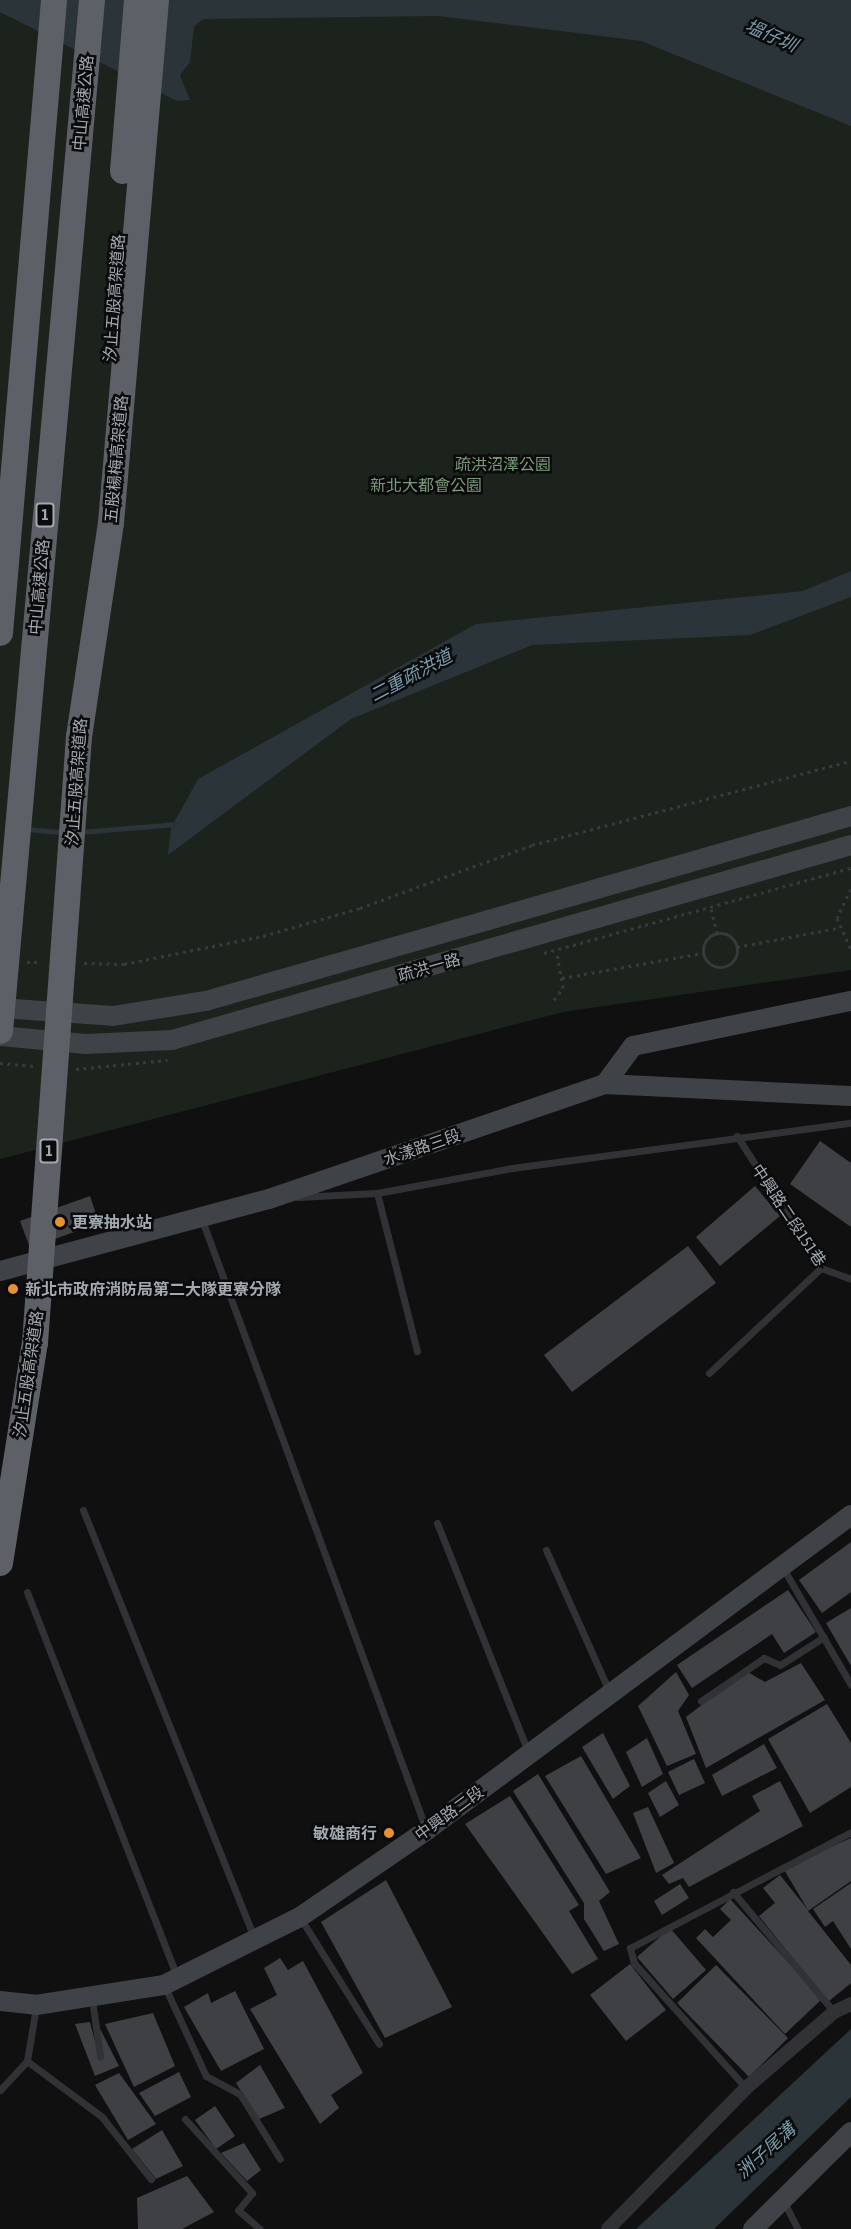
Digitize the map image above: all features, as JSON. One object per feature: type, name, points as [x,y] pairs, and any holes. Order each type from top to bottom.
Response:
[{"type":"highway","name":"1","points":[[0,633],[54,0]]},
{"type":"highway","name":"中山高速公路","points":[[0,1031],[92,0]]},
{"type":"highway","name":"汐止五股高架道路","points":[[0,1563],[35,1343],[79,737],[137,0]]},
{"type":"highway","name":"五股楊梅高架道路","points":[[79,737],[111,523],[156,0]]},
{"type":"street","name":"疏洪一路","points":[[0,1008],[113,1017],[206,1000],[851,816]]},
{"type":"street","name":"疏洪一路","points":[[0,1036],[86,1044],[171,1040],[851,845]]},
{"type":"street","points":[[604,1084],[633,1046],[851,1001]]},
{"type":"street","name":"水漾路三段","points":[[0,1271],[269,1199],[604,1084],[851,1096]]},
{"type":"street","name":"中興路二段","points":[[0,2001],[36,2005],[171,1982],[300,1917],[427,1830],[851,1515]]},
{"type":"street","points":[[608,2229],[746,2088],[834,2012],[851,2004]]},
{"type":"street","points":[[753,2229],[851,2132]]},
{"type":"lane","points":[[269,1199],[377,1193],[512,1167],[851,1123]]},
{"type":"lane","name":"中興路二段151巷","points":[[737,1136],[821,1268],[851,1279]]},
{"type":"lane","points":[[377,1193],[417,1351]]},
{"type":"lane","points":[[201,1217],[427,1830]]},
{"type":"lane","points":[[709,1373],[821,1268]]},
{"type":"lane","points":[[83,1510],[255,1940]]},
{"type":"lane","points":[[437,1523],[529,1755]]},
{"type":"lane","points":[[546,1550],[610,1694]]},
{"type":"lane","points":[[782,1566],[824,1637],[848,1671],[851,1685]]},
{"type":"lane","points":[[27,1592],[206,2076],[240,2094],[280,2159]]},
{"type":"lane","points":[[701,1701],[764,1658],[780,1665],[824,1637]]},
{"type":"lane","points":[[746,2088],[630,1956],[630,1948],[732,1892],[851,1832]]},
{"type":"lane","points":[[732,1892],[834,2012]]},
{"type":"lane","points":[[300,1917],[379,2044]]},
{"type":"lane","points":[[91,1996],[100,2056]]},
{"type":"lane","points":[[0,2090],[27,2061],[36,2005]]},
{"type":"lane","points":[[27,2061],[102,2117],[151,2179]]},
{"type":"lane","points":[[185,2120],[252,2193],[238,2210],[260,2229]]},
{"type":"lane","points":[[783,2199],[798,2229]]},
{"type":"path","points":[[79,963],[124,964],[263,936],[360,908],[532,845],[851,761]]},
{"type":"path","points":[[851,889],[839,907],[838,928],[851,950]]},
{"type":"path","points":[[711,909],[717,933]]},
{"type":"path","points":[[737,947],[838,928]]},
{"type":"path","points":[[717,933],[730,935],[737,947],[734,960],[723,967],[710,964],[703,953],[706,940],[717,933]]},
{"type":"path","points":[[554,1000],[563,988],[557,953]]},
{"type":"path","points":[[562,978],[703,953]]},
{"type":"path","points":[[22,962],[45,962]]},
{"type":"green space","name":"疏洪沼澤公園","points":[[0,0],[851,0],[851,970],[563,1012],[0,1159]]},
{"type":"water","name":"塭仔圳","points":[[0,0],[851,0],[851,126],[641,41],[438,16],[203,19],[194,27],[190,62],[180,75],[190,100],[177,101],[0,12]]},
{"type":"water","points":[[851,571],[851,597],[750,635],[532,645],[351,719],[168,855],[171,828],[198,779],[476,624],[803,591]]},
{"type":"water","name":"洲子尾溝","points":[[851,2029],[851,2097],[714,2229],[636,2229]]},
{"type":"building","points":[[820,1141],[851,1163],[851,1227],[790,1184]]},
{"type":"building","points":[[755,1186],[780,1216],[720,1266],[696,1237]]},
{"type":"building","name":"更寮抽水站","points":[[90,1196],[99,1223],[30,1248],[20,1221]]},
{"type":"building","points":[[688,1246],[716,1283],[572,1392],[544,1355]]},
{"type":"building","points":[[851,1542],[851,1592],[822,1613],[799,1580]]},
{"type":"building","points":[[788,1590],[816,1632],[784,1653],[772,1634],[692,1688],[677,1665]]},
{"type":"building","points":[[851,1608],[851,1666],[826,1623]]},
{"type":"building","points":[[801,1663],[825,1700],[706,1768],[686,1717],[746,1671],[765,1682]]},
{"type":"building","points":[[676,1672],[689,1695],[678,1711],[696,1754],[667,1766],[638,1706]]},
{"type":"building","points":[[827,1704],[851,1743],[851,1787],[810,1813],[768,1739]]},
{"type":"building","points":[[603,1733],[630,1786],[613,1799],[582,1747]]},
{"type":"building","points":[[647,1738],[663,1774],[642,1787],[626,1752]]},
{"type":"building","points":[[764,1744],[777,1768],[722,1796],[712,1775]]},
{"type":"building","points":[[581,1756],[641,1858],[606,1874],[545,1776]]},
{"type":"building","points":[[694,1759],[705,1783],[679,1795],[668,1772]]},
{"type":"building","points":[[538,1774],[610,1892],[599,1901],[619,1944],[604,1951],[584,1919],[584,1903],[513,1791]]},
{"type":"building","points":[[666,1781],[679,1805],[660,1817],[648,1793]]},
{"type":"building","points":[[780,1781],[803,1826],[689,1887],[683,1878],[669,1884],[662,1875],[760,1811],[752,1796]]},
{"type":"building","points":[[510,1796],[579,1905],[569,1911],[598,1959],[572,1974],[465,1824]]},
{"type":"building","points":[[648,1807],[674,1863],[656,1873],[633,1813]]},
{"type":"building","points":[[851,1838],[851,1881],[808,1911],[851,1965],[851,1983],[828,2002],[759,1916],[775,1903],[763,1888],[780,1875],[808,1910],[783,1868]]},
{"type":"building","points":[[386,1880],[452,2007],[385,2038],[321,1922]]},
{"type":"building","points":[[851,1883],[851,1949],[833,1921],[825,1927],[813,1909]]},
{"type":"building","points":[[680,1884],[689,1898],[662,1915],[654,1901]]},
{"type":"building","points":[[730,1899],[822,1999],[785,2034],[696,1938],[705,1929],[713,1937],[731,1920],[720,1909]]},
{"type":"building","points":[[670,1928],[706,1970],[673,1999],[637,1957]]},
{"type":"building","points":[[280,1958],[288,1970],[303,1961],[363,2073],[331,2095],[339,2108],[320,2124],[250,2009],[277,1995],[264,1968]]},
{"type":"building","points":[[630,1964],[666,2010],[626,2041],[590,1995]]},
{"type":"building","points":[[716,1965],[788,2038],[749,2077],[677,2003]]},
{"type":"building","points":[[235,1991],[264,2049],[221,2071],[184,2007],[208,1993],[211,2003]]},
{"type":"building","points":[[153,2013],[175,2066],[134,2087],[105,2024]]},
{"type":"building","points":[[90,2022],[100,2061],[97,2023],[119,2066],[95,2076],[75,2024]]},
{"type":"building","points":[[260,2065],[285,2108],[259,2119],[236,2083]]},
{"type":"building","points":[[179,2072],[191,2097],[155,2116],[139,2093]]},
{"type":"building","points":[[119,2073],[156,2124],[128,2140],[95,2085]]},
{"type":"building","points":[[215,2106],[235,2136],[216,2149],[195,2120]]},
{"type":"building","points":[[162,2130],[183,2166],[156,2179],[132,2149]]},
{"type":"building","points":[[244,2143],[261,2170],[247,2181],[221,2153]]},
{"type":"building","points":[[187,2176],[214,2212],[182,2229],[138,2229],[137,2198]]},
{"type":"waterway","name":"二重疏洪道","points":[[80,832],[177,824]]},
{"type":"waterway","name":"二重疏洪道","points":[[26,829],[64,832]]},
{"type":"place","name":"更寮抽水站","points":[[60,1222]]},
{"type":"place","name":"新北市政府消防局第二大隊更寮分隊","points":[[13,1289]]},
{"type":"place","name":"敏雄商行","points":[[389,1833]]},
{"type":"park label","name":"新北大都會公園","points":[[426,485]]}]
